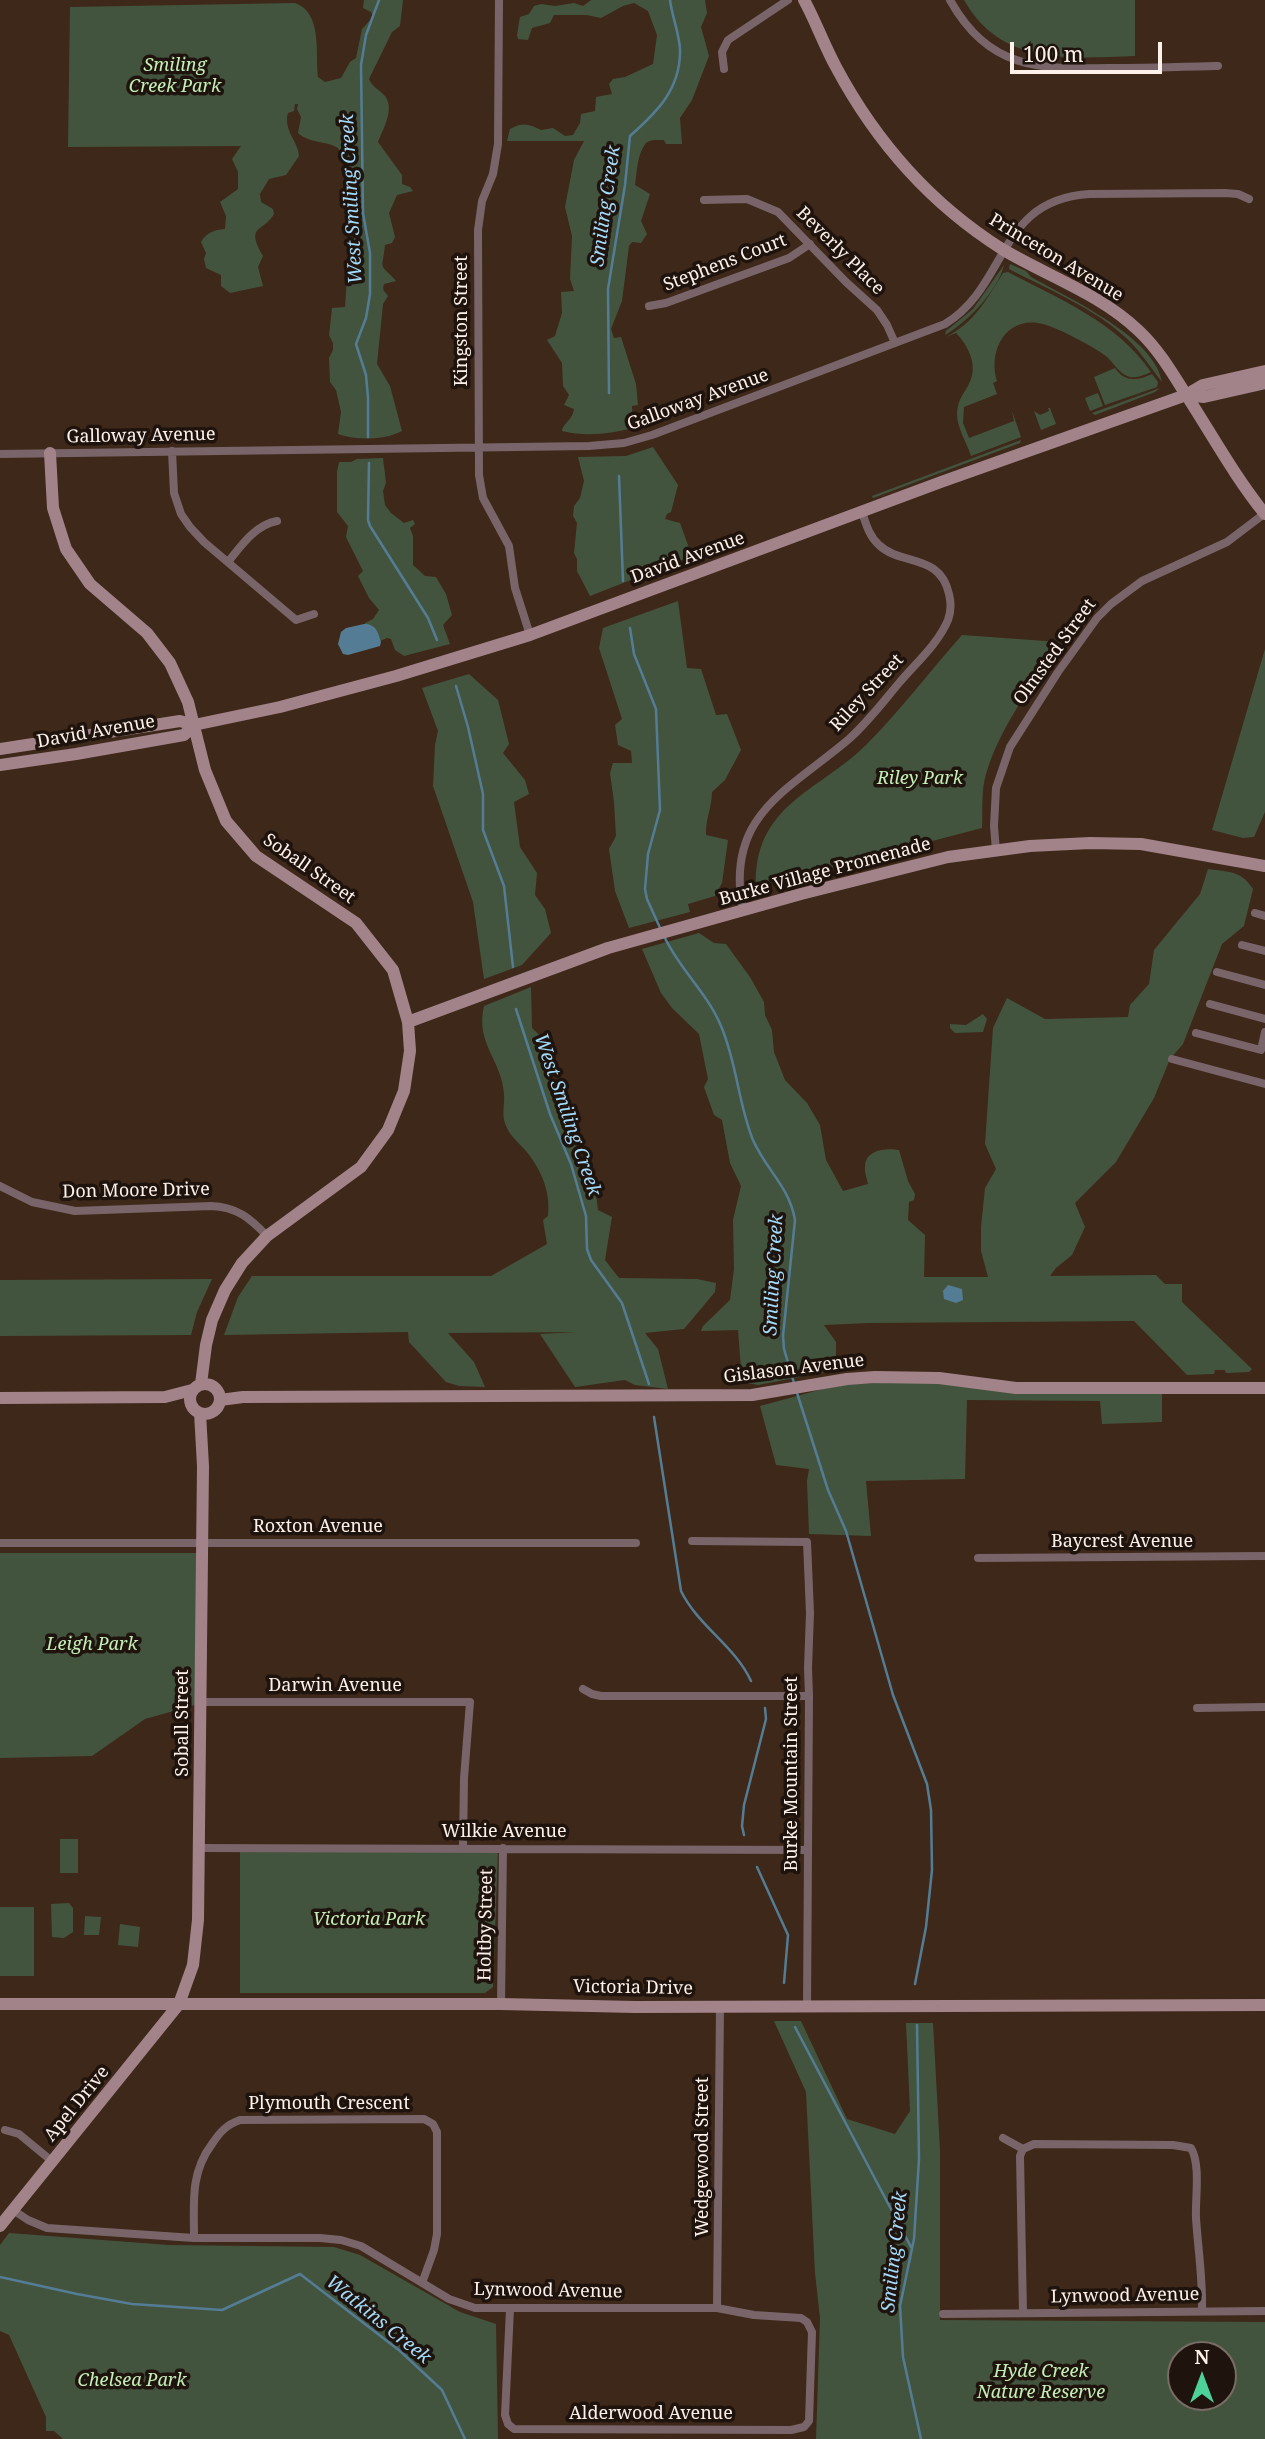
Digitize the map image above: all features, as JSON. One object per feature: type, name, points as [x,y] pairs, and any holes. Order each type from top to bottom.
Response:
[{"type":"street","name":"Kingston Street","points":[[499,0],[497,156],[478,222],[478,447],[482,492],[509,547],[515,588],[530,635]]},
{"type":"street","points":[[724,69],[722,52],[728,40],[788,0]]},
{"type":"street","name":"Princeton Avenue","points":[[804,0],[837,70],[879,137],[912,176],[967,225],[1004,250],[1127,320],[1157,351],[1265,514]]},
{"type":"street","points":[[950,0],[966,24],[980,38],[1004,55],[1028,65],[1059,68],[1218,66]]},
{"type":"street","name":"Galloway Avenue","points":[[0,454],[607,445],[639,440],[945,324],[958,315],[976,295],[1029,216],[1044,205],[1069,196],[1225,193],[1250,199]]},
{"type":"street","name":"Beverly Place","points":[[704,200],[740,198],[762,203],[787,219],[846,282],[877,310],[895,343]]},
{"type":"street","name":"Stephens Court","points":[[649,306],[671,301],[789,258],[810,244]]},
{"type":"street","name":"David Avenue","points":[[0,750],[180,720],[194,725],[280,707],[384,680],[530,635],[1186,395],[1203,385],[1265,371]]},
{"type":"street","name":"David Avenue","points":[[1186,395],[1204,397],[1265,383]]},
{"type":"street","points":[[172,451],[174,493],[181,514],[195,534],[296,620],[314,614]]},
{"type":"street","name":"Soball Street","points":[[50,453],[52,508],[66,548],[90,584],[147,633],[163,652],[182,686],[205,770],[226,821],[256,856],[356,923],[393,970],[408,1022],[410,1051],[404,1091],[388,1129],[361,1167],[267,1236],[242,1263],[225,1290],[212,1320],[206,1345],[206,1398],[202,1440],[196,1948],[191,1974],[180,2004]]},
{"type":"street","name":"Riley Street","points":[[743,911],[740,864],[748,837],[759,817],[780,792],[860,729],[933,643],[950,614],[949,591],[940,575],[927,564],[882,548],[872,536],[862,512]]},
{"type":"street","name":"Olmsted Street","points":[[996,851],[996,788],[1010,747],[1058,672],[1097,618],[1118,598],[1142,581],[1227,542],[1265,514]]},
{"type":"street","points":[[228,562],[258,529],[277,521]]},
{"type":"street","name":"David Avenue","points":[[0,765],[184,735],[194,725]]},
{"type":"street","name":"Burke Village Promenade","points":[[408,1022],[573,960],[641,939],[948,857],[1030,846],[1141,844],[1265,866]]},
{"type":"street","points":[[1255,913],[1265,916]]},
{"type":"street","points":[[1242,945],[1265,951]]},
{"type":"street","points":[[1217,971],[1265,985]]},
{"type":"street","points":[[1210,1003],[1265,1019]]},
{"type":"street","points":[[1196,1033],[1261,1050],[1265,1032]]},
{"type":"street","points":[[1172,1059],[1265,1084]]},
{"type":"street","name":"Don Moore Drive","points":[[0,1186],[32,1202],[75,1211],[211,1206],[229,1208],[252,1220],[267,1236]]},
{"type":"street","name":"Gislason Avenue","points":[[0,1398],[751,1395],[875,1377],[949,1379],[1016,1388],[1265,1388]]},
{"type":"street","name":"Burke Mountain Street","points":[[692,1541],[807,1542],[810,1614],[807,2006]]},
{"type":"street","name":"Roxton Avenue","points":[[0,1544],[636,1543]]},
{"type":"street","name":"Baycrest Avenue","points":[[978,1558],[1265,1556]]},
{"type":"street","points":[[583,1689],[601,1696],[809,1696]]},
{"type":"street","name":"Darwin Avenue","points":[[201,1702],[470,1702]]},
{"type":"street","name":"Holtby Street","points":[[464,1848],[464,1778],[470,1702]]},
{"type":"street","points":[[1197,1708],[1265,1707]]},
{"type":"street","name":"Wilkie Avenue","points":[[199,1848],[808,1850]]},
{"type":"street","name":"Holtby Street","points":[[501,2004],[503,1848]]},
{"type":"street","name":"Victoria Drive","points":[[0,2004],[720,2007],[1265,2005]]},
{"type":"street","name":"Apel Drive","points":[[0,2226],[180,2004]]},
{"type":"street","name":"Wedgewood Street","points":[[717,2308],[720,2007]]},
{"type":"street","name":"Plymouth Crescent","points":[[194,2238],[193,2191],[197,2169],[215,2140],[231,2123],[240,2120],[424,2119],[433,2124],[437,2132],[437,2220],[436,2243],[422,2283]]},
{"type":"street","points":[[5,2130],[19,2134],[53,2162]]},
{"type":"street","points":[[1003,2138],[1023,2150]]},
{"type":"street","points":[[1023,2313],[1020,2164],[1023,2150],[1034,2144],[1173,2145],[1191,2148],[1196,2162],[1196,2218],[1202,2262],[1202,2311]]},
{"type":"street","name":"Lynwood Avenue","points":[[13,2210],[47,2228],[194,2238],[341,2240],[360,2246],[449,2299],[468,2307],[717,2308],[754,2315],[797,2317],[807,2322]]},
{"type":"street","name":"Alderwood Avenue","points":[[510,2309],[505,2415],[510,2426],[520,2430],[662,2435],[791,2430],[804,2427],[809,2421],[811,2409],[812,2332],[807,2322]]},
{"type":"street","name":"Lynwood Avenue","points":[[943,2314],[1265,2311]]},
{"type":"green space","name":"Smiling Creek Park","points":[[364,0],[403,0],[400,26],[392,32],[369,79],[385,96],[389,107],[378,142],[402,175],[402,184],[413,191],[397,195],[389,213],[395,237],[392,243],[385,245],[383,266],[396,281],[383,286],[388,296],[383,304],[377,364],[390,386],[402,431],[388,436],[354,438],[338,434],[341,412],[336,390],[330,382],[329,358],[333,343],[329,335],[332,308],[345,307],[348,263],[356,231],[357,195],[338,148],[307,139],[298,133],[301,117],[298,104],[295,104],[294,111],[288,113],[287,125],[299,156],[286,175],[269,179],[260,194],[261,202],[273,209],[274,214],[256,234],[263,256],[258,267],[263,286],[230,293],[221,286],[221,275],[206,268],[206,253],[201,242],[211,232],[225,229],[226,216],[220,202],[238,189],[238,172],[232,159],[241,146],[68,147],[70,7],[295,3],[304,8],[314,25],[318,77],[325,82],[341,78],[350,62],[356,58],[362,29],[373,17],[371,12],[363,8]]},
{"type":"green space","points":[[591,0],[705,0],[707,13],[701,27],[709,56],[692,100],[680,118],[682,144],[666,144],[664,140],[650,141],[643,147],[638,163],[635,185],[650,194],[641,221],[647,234],[641,243],[632,242],[629,246],[622,301],[611,329],[614,338],[621,337],[636,384],[638,405],[632,406],[633,428],[589,434],[562,431],[574,409],[564,405],[569,395],[563,386],[562,363],[547,340],[555,336],[562,313],[561,292],[574,291],[570,279],[572,236],[565,207],[574,160],[584,141],[507,141],[510,129],[522,125],[541,130],[553,128],[565,136],[573,135],[580,123],[581,114],[595,111],[596,97],[612,94],[609,84],[613,79],[625,77],[653,64],[657,35],[648,11],[634,3],[601,18],[587,15],[554,15],[550,23],[532,28],[528,40],[518,39],[520,17],[529,14],[534,6],[574,3],[583,6]]},
{"type":"green space","points":[[964,0],[1135,0],[1135,56],[1062,57],[1018,48],[998,37],[980,22]]},
{"type":"green space","points":[[1010,264],[1108,320],[1144,350],[1156,365],[1162,382],[1124,336],[1069,299],[1009,269]]},
{"type":"green space","points":[[1004,265],[989,295],[963,322],[945,335],[946,331],[973,309]]},
{"type":"green space","points":[[1008,272],[1086,313],[1121,339],[1151,372],[1138,377],[1126,376],[1106,356],[1064,332],[1038,323],[1016,326],[1001,340],[997,349],[997,381],[993,383],[997,394],[964,407],[963,423],[969,438],[1014,421],[1012,411],[1021,437],[971,456],[960,430],[957,414],[973,373],[972,360],[956,333],[946,337],[972,317],[1003,273]]},
{"type":"green space","points":[[1115,368],[1123,376],[1132,379],[1152,374],[1158,382],[1157,387],[1105,405],[1094,377]]},
{"type":"green space","points":[[1160,388],[1095,415],[1092,413]]},
{"type":"green space","points":[[1098,393],[1103,406],[1090,411],[1085,398]]},
{"type":"green space","points":[[1048,408],[1056,424],[1041,430],[1034,411],[1040,415],[1049,411]]},
{"type":"green space","points":[[1021,440],[1020,443],[873,498],[872,496]]},
{"type":"green space","points":[[653,447],[678,485],[671,512],[665,519],[680,523],[692,556],[590,596],[577,571],[574,553],[577,523],[573,516],[574,506],[580,498],[584,481],[578,457],[626,456]]},
{"type":"green space","points":[[383,458],[385,505],[404,523],[413,520],[415,524],[410,528],[413,536],[413,565],[425,576],[436,577],[446,594],[452,615],[443,625],[450,644],[404,656],[395,650],[391,639],[380,641],[364,627],[379,610],[369,598],[358,576],[363,571],[346,537],[348,526],[337,512],[339,462]]},
{"type":"green space","points":[[678,601],[687,668],[701,669],[716,715],[727,714],[741,750],[725,780],[712,792],[707,824],[706,835],[728,840],[722,883],[715,896],[688,904],[690,912],[629,928],[615,891],[609,849],[616,836],[610,773],[613,763],[632,763],[631,751],[618,745],[615,725],[622,719],[599,648],[603,628]]},
{"type":"green space","name":"Riley Park","points":[[962,635],[1059,642],[999,740],[983,787],[982,828],[756,887],[758,859],[765,837],[777,818],[809,789],[866,745]]},
{"type":"green space","points":[[1265,649],[1265,812],[1254,837],[1243,838],[1212,830]]},
{"type":"green space","points":[[469,674],[498,700],[509,744],[503,753],[525,780],[529,794],[514,802],[520,847],[537,873],[535,895],[545,909],[551,933],[522,965],[484,979],[473,902],[433,786],[438,731],[422,688]]},
{"type":"green space","points":[[1208,869],[1239,875],[1253,889],[1244,926],[1222,944],[1183,1044],[1170,1059],[1154,1098],[1116,1162],[1075,1203],[1085,1227],[1072,1255],[1050,1276],[1156,1275],[1165,1284],[1182,1284],[1182,1302],[1252,1369],[1249,1372],[1226,1373],[1225,1370],[1215,1370],[1214,1374],[1187,1375],[1134,1321],[868,1323],[824,1325],[836,1342],[836,1370],[758,1385],[742,1382],[738,1330],[701,1331],[730,1300],[734,1269],[733,1220],[741,1186],[730,1163],[722,1120],[714,1115],[704,1087],[708,1079],[699,1034],[672,1008],[661,993],[642,949],[699,933],[714,943],[726,944],[764,1002],[765,1015],[772,1030],[774,1052],[785,1080],[807,1103],[820,1125],[826,1160],[843,1191],[868,1184],[865,1166],[866,1160],[873,1153],[889,1149],[899,1150],[908,1181],[915,1194],[914,1200],[909,1202],[908,1220],[925,1235],[924,1277],[988,1277],[981,1251],[981,1227],[985,1188],[996,1169],[985,1144],[993,1028],[1007,998],[1045,1019],[1128,1017],[1130,1005],[1149,984],[1154,950],[1200,894]]},
{"type":"green space","points":[[531,987],[532,1028],[553,1048],[551,1083],[557,1112],[594,1180],[598,1210],[612,1217],[605,1260],[619,1278],[697,1279],[716,1283],[715,1292],[684,1329],[645,1333],[658,1349],[668,1389],[635,1385],[625,1380],[575,1387],[540,1334],[577,1332],[448,1333],[474,1362],[485,1387],[459,1386],[446,1382],[409,1342],[408,1332],[224,1335],[238,1297],[252,1276],[491,1276],[547,1244],[543,1220],[548,1216],[549,1207],[544,1181],[536,1165],[506,1126],[502,1082],[486,1042],[482,1019],[484,1006]]},
{"type":"green space","points":[[983,1014],[987,1019],[983,1032],[955,1033],[950,1028],[950,1024],[966,1025]]},
{"type":"green space","points":[[212,1279],[197,1312],[191,1335],[0,1336],[0,1280]]},
{"type":"green space","points":[[924,1382],[1162,1392],[1162,1422],[1102,1424],[1100,1401],[967,1400],[965,1479],[866,1481],[871,1536],[809,1534],[809,1469],[776,1465],[760,1406],[841,1384]]},
{"type":"green space","name":"Leigh Park","points":[[0,1553],[198,1553],[195,1705],[145,1719],[92,1756],[0,1758]]},
{"type":"green space","points":[[60,1839],[78,1839],[78,1873],[60,1873]]},
{"type":"green space","name":"Victoria Park","points":[[240,1847],[498,1848],[493,1987],[485,1993],[240,1993]]},
{"type":"green space","points":[[69,1903],[73,1908],[73,1932],[64,1938],[52,1937],[51,1904]]},
{"type":"green space","points":[[0,1907],[34,1907],[34,1976],[0,1976]]},
{"type":"green space","points":[[85,1916],[101,1917],[99,1935],[84,1935]]},
{"type":"green space","points":[[120,1924],[140,1927],[138,1947],[118,1945]]},
{"type":"green space","name":"Hyde Creek Nature Reserve","points":[[774,2021],[801,2021],[847,2119],[895,2134],[910,2111],[906,2023],[933,2023],[940,2150],[940,2320],[1265,2322],[1265,2439],[816,2439],[820,2318],[815,2273],[806,2092]]},
{"type":"green space","name":"Chelsea Park","points":[[9,2233],[169,2245],[334,2247],[360,2255],[460,2312],[496,2324],[498,2439],[63,2439],[54,2431],[46,2431],[46,2417],[9,2335],[0,2331],[0,2245]]},
{"type":"water","points":[[364,624],[376,629],[380,646],[343,654],[338,644],[341,632],[346,628]]},
{"type":"water","points":[[948,1285],[962,1289],[963,1300],[956,1303],[944,1299],[943,1291]]},
{"type":"waterway","name":"West Smiling Creek","points":[[368,437],[366,375],[356,344],[366,318],[370,294],[370,253],[363,213],[361,65],[366,35],[379,0]]},
{"type":"waterway","name":"Smiling Creek","points":[[609,393],[608,289],[630,136],[666,98],[676,76],[680,49],[670,0]]},
{"type":"waterway","name":"West Smiling Creek","points":[[369,463],[370,526],[428,618],[437,640]]},
{"type":"waterway","name":"Smiling Creek","points":[[619,476],[623,581]]},
{"type":"waterway","name":"Smiling Creek","points":[[630,628],[634,654],[656,709],[660,810],[648,854],[645,889],[661,930]]},
{"type":"waterway","name":"West Smiling Creek","points":[[456,686],[483,794],[483,830],[504,886],[513,967]]},
{"type":"waterway","name":"Smiling Creek","points":[[664,936],[721,1026],[753,1140],[783,1188],[792,1208],[795,1220],[783,1336],[794,1383]]},
{"type":"waterway","name":"West Smiling Creek","points":[[516,1009],[550,1114],[571,1164],[586,1216],[587,1249],[591,1260],[622,1303],[649,1384]]},
{"type":"waterway","name":"Smiling Creek","points":[[797,1393],[828,1490],[846,1531],[893,1695],[927,1784],[931,1810],[932,1870],[926,1927],[915,1984]]},
{"type":"waterway","name":"West Smiling Creek","points":[[654,1417],[681,1591],[697,1615],[736,1657],[751,1681]]},
{"type":"waterway","name":"West Smiling Creek","points":[[744,1835],[744,1805],[766,1719],[765,1708]]},
{"type":"waterway","name":"West Smiling Creek","points":[[757,1867],[788,1935],[784,1983]]},
{"type":"waterway","name":"Smiling Creek","points":[[917,2025],[919,2159],[914,2239],[900,2306],[903,2357],[921,2439]]},
{"type":"waterway","name":"West Smiling Creek","points":[[795,2027],[911,2247]]},
{"type":"waterway","name":"Watkins Creek","points":[[0,2277],[132,2304],[222,2310],[300,2274],[400,2351],[442,2390],[465,2439]]}]
